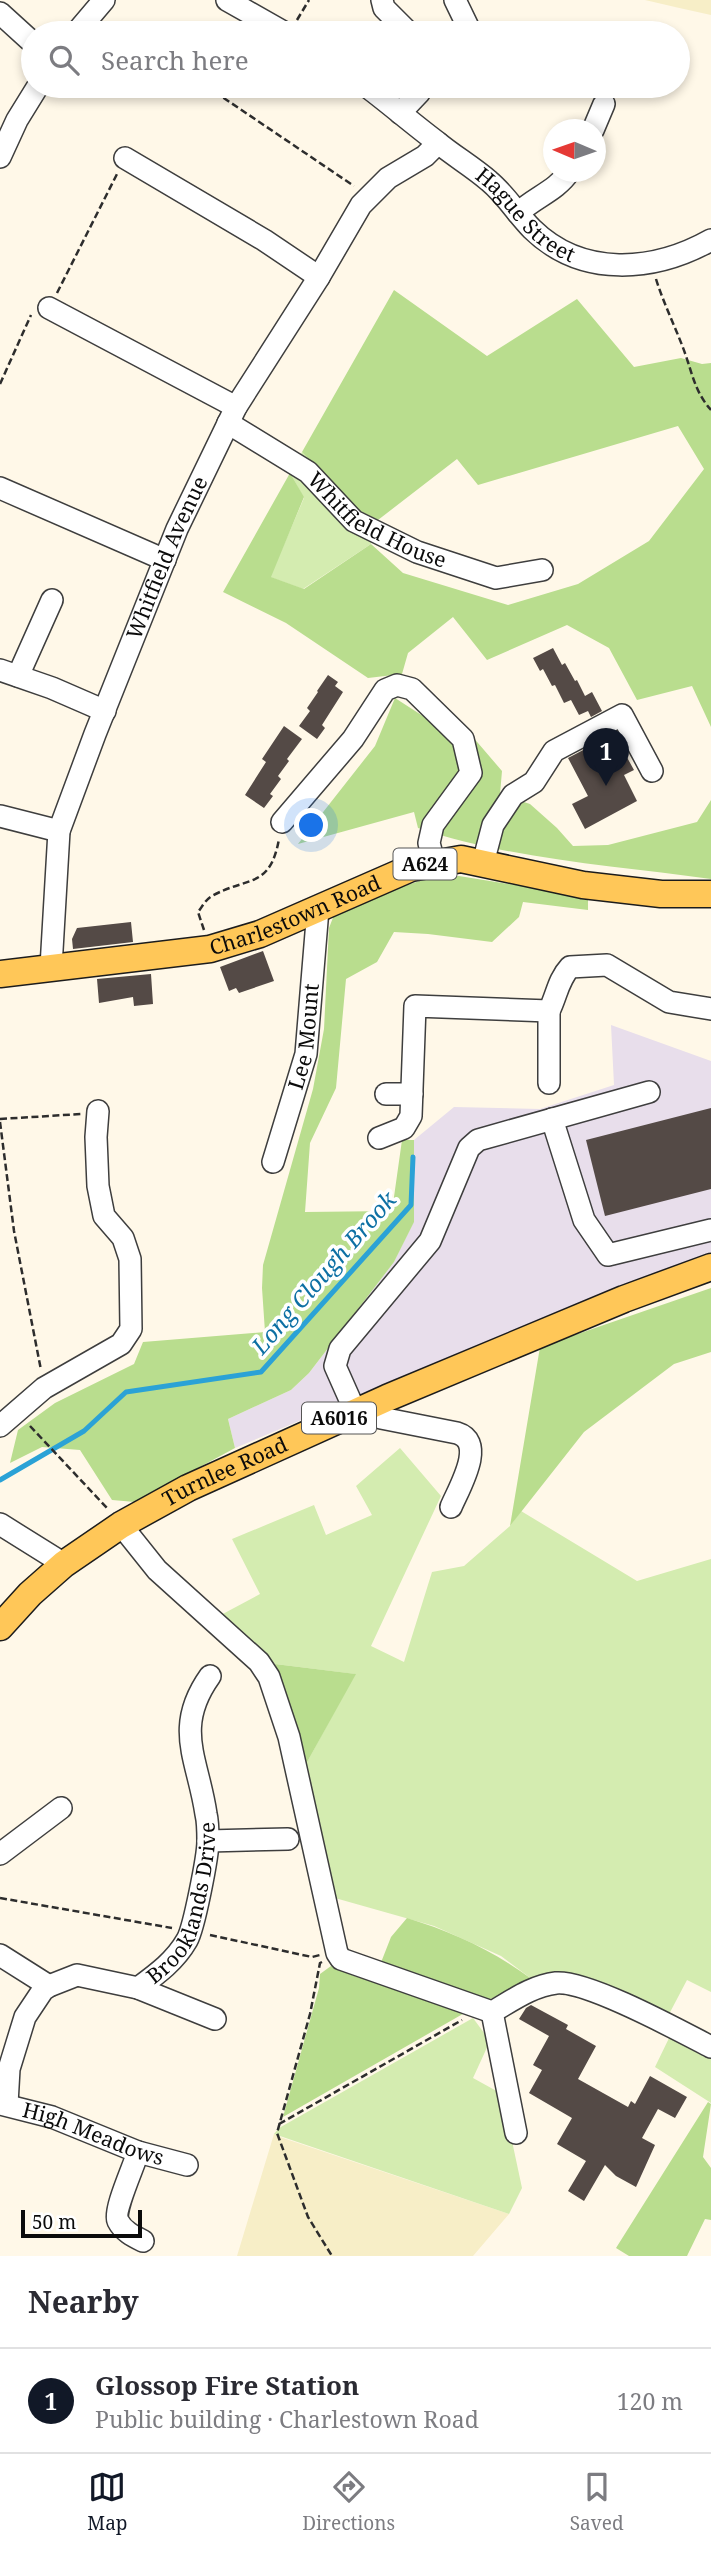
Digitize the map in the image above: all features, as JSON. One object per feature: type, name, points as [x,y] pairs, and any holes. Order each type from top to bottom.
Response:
[{"type":"main road","name":"Charlestown Road","points":[[0,974],[210,949],[260,934],[411,868],[434,862],[461,859],[583,885],[661,894],[711,894]]},
{"type":"main road","name":"Turnlee Road","points":[[0,1627],[30,1594],[64,1564],[121,1525],[188,1488],[361,1409],[624,1299],[711,1267]]},
{"type":"street","points":[[86,21],[104,0]]},
{"type":"street","points":[[382,0],[384,8],[398,21]]},
{"type":"street","points":[[455,0],[465,21]]},
{"type":"street","points":[[232,1],[275,21]]},
{"type":"street","points":[[0,13],[21,32]]},
{"type":"street","points":[[0,157],[31,98]]},
{"type":"street","name":"Hague Street","points":[[392,99],[438,143],[490,181],[532,229],[555,247],[590,261],[618,265],[651,264],[687,254],[711,240]]},
{"type":"street","points":[[598,119],[604,104]]},
{"type":"street","name":"Whitfield Avenue","points":[[51,967],[59,831],[165,561],[232,415],[368,197],[388,178],[425,156],[438,143]]},
{"type":"street","points":[[125,158],[264,240],[319,277]]},
{"type":"street","points":[[518,213],[530,202],[548,194],[561,182]]},
{"type":"street","points":[[49,308],[232,415]]},
{"type":"street","name":"Whitfield House","points":[[232,415],[308,472],[354,521],[417,552],[496,579],[542,570]]},
{"type":"street","points":[[1,491],[165,561]]},
{"type":"street","points":[[52,600],[9,673],[104,711]]},
{"type":"street","points":[[282,822],[353,739],[385,690],[397,685],[412,689],[463,739],[471,773],[433,825],[429,843],[434,862]]},
{"type":"street","points":[[483,863],[493,825],[513,795],[534,782],[554,751],[622,715],[652,771]]},
{"type":"street","points":[[0,816],[59,831]]},
{"type":"street","name":"Lee Mount","points":[[273,1161],[306,1054],[318,909]]},
{"type":"street","points":[[548,1083],[549,1011],[556,996],[559,979],[570,967],[607,965],[669,1002],[711,1009]]},
{"type":"street","points":[[379,1138],[404,1128],[411,1116],[415,1006],[549,1011]]},
{"type":"street","points":[[451,1507],[471,1455],[469,1440],[464,1435],[381,1418],[361,1409],[335,1366],[340,1349],[430,1241],[469,1148],[478,1140],[649,1091]]},
{"type":"street","points":[[386,1094],[412,1094]]},
{"type":"street","points":[[8,1419],[44,1388],[121,1345],[131,1329],[130,1259],[123,1238],[104,1216],[98,1186],[98,1111]]},
{"type":"street","points":[[552,1119],[584,1220],[608,1255],[711,1230]]},
{"type":"street","points":[[0,1524],[64,1564]]},
{"type":"street","points":[[121,1525],[157,1570],[259,1662],[270,1677],[304,1796],[337,1953],[341,1959],[492,2012],[529,1990],[558,1983],[592,1991],[711,2046]]},
{"type":"street","name":"Brooklands Drive","points":[[49,1986],[77,1975],[138,1988],[175,1957],[190,1932],[208,1841],[206,1815],[192,1753],[189,1720],[197,1695],[209,1676]]},
{"type":"street","points":[[0,1854],[61,1808]]},
{"type":"street","points":[[208,1841],[288,1839]]},
{"type":"street","points":[[0,1955],[49,1986],[43,1990],[24,2017],[11,2059],[3,2104]]},
{"type":"street","points":[[138,1988],[215,2019]]},
{"type":"street","points":[[492,2012],[516,2133]]},
{"type":"street","name":"High Meadows","points":[[3,2104],[52,2116],[138,2152],[187,2165]]},
{"type":"street","points":[[138,2152],[133,2172],[117,2209],[116,2219],[127,2233],[143,2241]]},
{"type":"path","points":[[295,21],[309,0]]},
{"type":"path","points":[[224,98],[368,197]]},
{"type":"path","points":[[0,384],[33,308],[46,314],[125,158]]},
{"type":"path","points":[[651,264],[670,321],[686,356],[690,374],[700,397],[711,410]]},
{"type":"path","points":[[210,949],[198,912],[210,896],[265,873],[275,860],[282,822]]},
{"type":"path","points":[[44,1388],[14,1231],[0,1120],[70,1116],[98,1111]]},
{"type":"path","points":[[8,1419],[45,1441],[121,1525]]},
{"type":"path","points":[[0,1898],[312,1957],[337,1953]]},
{"type":"path","points":[[332,2256],[308,2217],[277,2133],[310,2014],[320,1963],[337,1953]]},
{"type":"path","points":[[279,2124],[471,2015],[492,2012]]},
{"type":"shaded area","points":[[645,0],[711,0],[711,15],[675,7]]},
{"type":"shaded area","points":[[611,1025],[711,1061],[711,1252],[235,1448],[228,1419],[291,1390],[309,1373],[394,1262],[414,1221],[414,1140],[454,1107],[540,1109],[614,1085]]},
{"type":"shaded area","points":[[274,2134],[509,2214],[473,2256],[237,2256]]},
{"type":"green space","points":[[394,290],[487,356],[577,299],[634,367],[681,358],[702,364],[711,363],[711,727],[692,686],[637,700],[609,648],[567,625],[487,660],[453,617],[408,653],[402,674],[368,678],[286,623],[223,592],[290,473],[304,497],[271,577],[304,589],[371,544],[403,573],[508,605],[578,584],[649,541],[704,469],[678,426],[478,485],[457,459],[378,520],[354,508],[302,452]]},
{"type":"green space","points":[[302,452],[354,508],[378,520],[371,544],[303,589],[270,577],[304,498],[290,473]]},
{"type":"green space","points":[[395,698],[440,727],[472,736],[502,771],[500,794],[530,804],[573,846],[608,845],[697,822],[711,800],[711,879],[563,860],[453,839],[418,828],[414,812],[298,844],[375,746]]},
{"type":"green space","points":[[459,876],[565,893],[588,900],[588,910],[523,902],[519,917],[492,942],[394,932],[377,962],[346,979],[336,1088],[310,1143],[305,1212],[392,1211],[402,1140],[414,1140],[414,1222],[394,1262],[309,1373],[291,1390],[228,1419],[235,1448],[135,1502],[112,1500],[80,1450],[42,1447],[10,1463],[18,1430],[55,1403],[134,1364],[143,1342],[265,1332],[263,1265],[313,1089],[324,1029],[329,928],[334,915],[428,878]]},
{"type":"green space","points":[[711,1288],[711,1352],[674,1364],[584,1432],[510,1526],[540,1347]]},
{"type":"green space","points":[[400,1448],[441,1496],[371,1646],[404,1662],[432,1572],[464,1566],[510,1526],[521,1511],[637,1581],[711,1559],[711,1992],[687,1980],[667,2018],[574,1974],[533,1980],[501,1956],[434,1926],[335,1898],[306,1764],[355,1674],[275,1664],[219,1616],[260,1594],[232,1539],[314,1505],[326,1535],[372,1515],[356,1486]]},
{"type":"green space","points":[[275,1664],[356,1674],[306,1764]]},
{"type":"green space","points":[[407,1918],[473,1943],[533,1980],[488,2000],[380,1965],[391,1937]]},
{"type":"green space","points":[[331,1966],[354,1976],[468,2011],[283,2117],[319,1988],[320,1974]]},
{"type":"green space","points":[[473,2018],[490,2041],[473,2078],[502,2094],[522,2188],[509,2214],[274,2134],[279,2128]]},
{"type":"green space","points":[[671,2034],[711,2054],[711,2103],[655,2067]]},
{"type":"green space","points":[[708,2102],[711,2104],[703,2157],[711,2168],[711,2220],[705,2219],[687,2256],[629,2256],[616,2248]]},
{"type":"building","points":[[553,648],[562,665],[565,663],[575,681],[577,680],[585,696],[592,692],[602,711],[591,717],[588,711],[579,715],[571,700],[564,703],[555,685],[552,686],[533,658]]},
{"type":"building","points":[[328,675],[338,682],[335,686],[343,692],[322,725],[325,728],[317,739],[299,726],[310,711],[307,708]]},
{"type":"building","points":[[284,726],[302,739],[287,759],[289,761],[278,776],[281,779],[264,808],[245,795],[266,762],[262,759]]},
{"type":"building","points":[[614,734],[634,770],[624,775],[637,801],[585,829],[572,804],[588,796],[568,758]]},
{"type":"building","points":[[131,922],[133,942],[73,949],[72,939],[77,928]]},
{"type":"building","points":[[263,951],[274,981],[239,993],[236,988],[229,991],[220,967]]},
{"type":"building","points":[[151,974],[153,1004],[134,1006],[133,997],[99,1003],[97,979]]},
{"type":"building","points":[[711,1108],[711,1189],[605,1216],[586,1140]]},
{"type":"building","points":[[531,2005],[568,2025],[566,2029],[596,2046],[578,2079],[628,2107],[631,2101],[635,2104],[650,2076],[687,2097],[675,2118],[658,2109],[642,2138],[655,2145],[636,2187],[616,2176],[605,2165],[584,2201],[568,2191],[586,2161],[557,2144],[572,2118],[529,2093],[542,2070],[533,2065],[549,2036],[519,2019]]},
{"type":"waterway","name":"Long Clough Brook","points":[[0,1480],[84,1431],[126,1392],[261,1372],[411,1205],[413,1157]]},
{"type":"place","name":"Glossop Fire Station","points":[[606,786]]}]
